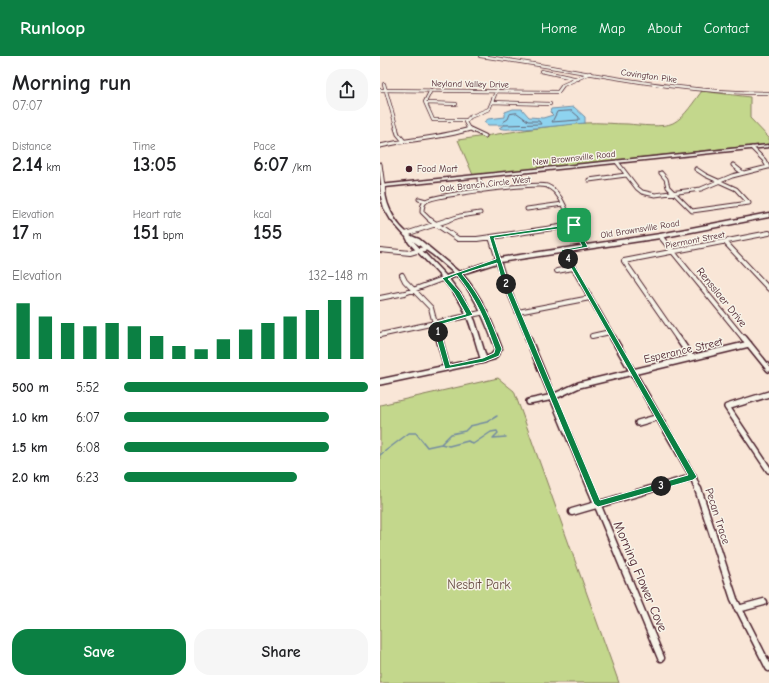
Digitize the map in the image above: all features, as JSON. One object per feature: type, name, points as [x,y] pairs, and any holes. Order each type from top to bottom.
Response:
[{"type":"street","name":"Covington Pike","points":[[480,56],[546,65],[637,82],[703,90],[769,93]]},
{"type":"street","points":[[541,72],[578,79],[590,73]]},
{"type":"street","name":"Neyland Valley Drive","points":[[380,90],[559,92],[563,85],[578,79]]},
{"type":"street","points":[[384,84],[398,134],[403,140]]},
{"type":"street","points":[[431,90],[425,100],[434,120],[466,120],[487,110],[498,87]]},
{"type":"street","points":[[492,102],[550,104]]},
{"type":"street","points":[[426,103],[456,104]]},
{"type":"street","points":[[466,120],[466,126],[485,136]]},
{"type":"street","points":[[380,146],[403,140],[458,133],[470,129]]},
{"type":"street","name":"New Brownsville Road","points":[[753,150],[769,146]]},
{"type":"street","points":[[618,164],[636,188],[648,194],[655,195],[701,189],[720,182],[730,176],[768,167],[765,161],[753,150]]},
{"type":"street","name":"New Brownsville Road","points":[[381,187],[478,179],[753,150],[769,150]]},
{"type":"street","points":[[380,164],[381,187],[387,210],[394,222],[408,236],[411,242],[457,292],[470,315],[484,360]]},
{"type":"street","name":"New Brownsville Road","points":[[381,187],[618,164]]},
{"type":"street","points":[[733,165],[743,173]]},
{"type":"street","points":[[661,172],[667,180],[668,187],[692,211],[749,203],[736,189],[703,174],[696,169]]},
{"type":"street","points":[[589,180],[626,175]]},
{"type":"street","points":[[478,179],[481,191]]},
{"type":"street","name":"Oak Branch Circle West","points":[[426,201],[444,195],[529,186],[547,186],[555,191],[564,204]]},
{"type":"street","points":[[419,198],[426,201],[422,206],[422,212],[434,224],[458,239],[491,237],[574,225]]},
{"type":"street","points":[[527,209],[564,204],[585,247]]},
{"type":"street","points":[[408,236],[434,224],[460,216],[480,213]]},
{"type":"street","name":"Old Brownsville Road","points":[[445,278],[499,260],[660,236],[769,215]]},
{"type":"street","name":"Piermont Street","points":[[691,358],[624,261],[769,233]]},
{"type":"street","points":[[380,382],[484,360],[493,357],[499,349],[485,312],[473,291],[458,273],[417,240],[408,236]]},
{"type":"street","name":"Rensslaer Drive","points":[[660,236],[769,368]]},
{"type":"street","name":"Morning Flower Cove","points":[[491,237],[505,282],[661,658]]},
{"type":"street","points":[[725,242],[769,289]]},
{"type":"street","points":[[380,250],[407,252],[419,251],[427,248]]},
{"type":"street","name":"Pecan Trace","points":[[563,250],[693,477],[703,501],[738,609],[769,668]]},
{"type":"street","points":[[557,271],[573,268]]},
{"type":"street","points":[[402,275],[413,290],[431,308],[447,368]]},
{"type":"street","points":[[380,298],[413,290],[445,278]]},
{"type":"street","points":[[518,312],[590,298]]},
{"type":"street","points":[[380,335],[485,312]]},
{"type":"street","points":[[592,336],[610,332]]},
{"type":"street","name":"Esperance Street","points":[[529,402],[553,397],[577,385],[749,344]]},
{"type":"street","points":[[769,394],[727,407],[769,470]]},
{"type":"street","points":[[638,423],[659,417]]},
{"type":"street","points":[[572,512],[693,477]]},
{"type":"street","points":[[738,609],[764,602]]},
{"type":"green space","points":[[702,91],[750,97],[750,118],[769,138],[769,144],[473,175],[458,140],[569,124],[596,123],[651,126],[669,125],[681,117]]},
{"type":"green space","name":"Nesbit Park","points":[[498,378],[514,391],[619,683],[380,683],[380,405]]},
{"type":"water","points":[[574,107],[585,117],[585,123],[525,129],[505,129],[499,128],[504,125],[488,125],[484,122],[488,119],[505,117],[505,112],[513,109],[522,109],[529,117],[543,118],[553,115],[550,112],[551,109]]},
{"type":"waterway","points":[[441,444],[451,434],[465,431],[470,426],[487,422],[497,416]]},
{"type":"waterway","points":[[441,444],[449,446],[468,441],[473,444],[491,432],[497,431],[498,433],[493,438],[506,437]]},
{"type":"waterway","points":[[380,455],[409,433],[416,433],[427,447],[441,444]]},
{"type":"place","name":"Food Mart","points":[[409,169]]},
{"type":"route","points":[[574,225],[491,237],[499,260],[465,270],[445,278],[457,292],[470,315],[435,323],[447,368],[484,360],[491,358],[496,354],[499,349],[485,312],[473,291],[458,273],[499,260],[505,282],[598,504],[693,477],[563,250],[585,247],[574,225]]}]
